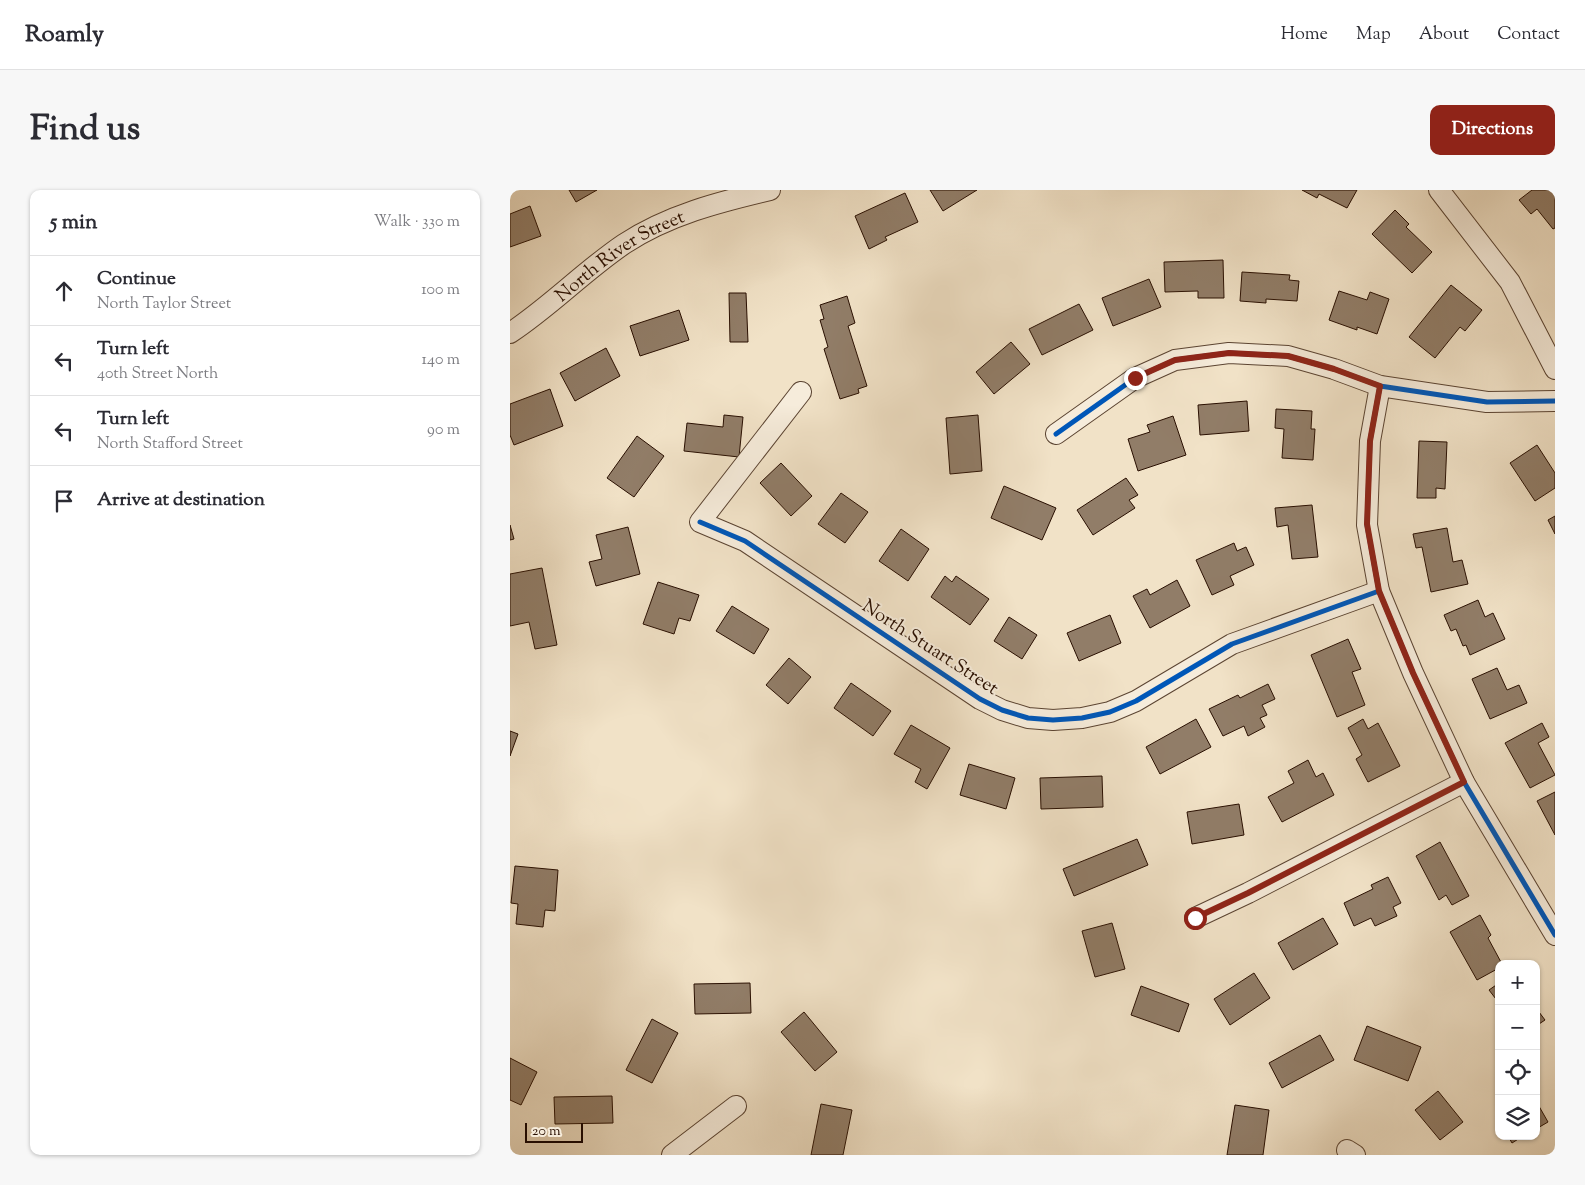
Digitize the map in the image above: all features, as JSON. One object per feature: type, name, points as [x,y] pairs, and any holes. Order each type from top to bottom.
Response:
[{"type":"street","name":"North River Street","points":[[510,333],[549,305],[608,255],[647,231],[683,214],[716,203],[770,190]]},
{"type":"street","points":[[1439,190],[1510,282],[1555,369]]},
{"type":"street","points":[[1056,434],[1135,378],[1175,360],[1229,353],[1288,356],[1334,369],[1380,386],[1487,402],[1555,400]]},
{"type":"street","points":[[1380,386],[1370,441],[1367,524],[1379,591],[1413,673],[1464,782],[1555,935]]},
{"type":"street","name":"North Stuart Street","points":[[800,392],[700,522],[745,541],[980,699],[1002,710],[1053,720],[1082,718],[1110,712],[1136,701],[1232,644],[1379,591]]},
{"type":"street","points":[[1195,918],[1248,893],[1464,782]]},
{"type":"street","points":[[672,1155],[736,1106]]},
{"type":"building","points":[[569,190],[597,190],[576,202]]},
{"type":"building","points":[[930,190],[977,190],[943,211]]},
{"type":"building","points":[[1302,190],[1357,190],[1347,208],[1319,194],[1317,198]]},
{"type":"building","points":[[1532,190],[1555,190],[1555,228],[1553,229],[1537,209],[1531,214],[1519,200]]},
{"type":"building","points":[[905,193],[918,222],[885,237],[887,240],[869,249],[855,216]]},
{"type":"building","points":[[530,206],[541,236],[510,247],[510,214]]},
{"type":"building","points":[[1395,210],[1409,224],[1406,227],[1432,252],[1412,273],[1372,234]]},
{"type":"building","points":[[1223,260],[1224,298],[1198,298],[1198,291],[1165,292],[1164,262]]},
{"type":"building","points":[[1242,272],[1290,275],[1289,280],[1299,281],[1297,301],[1266,299],[1266,303],[1240,301]]},
{"type":"building","points":[[1149,279],[1161,307],[1113,326],[1102,298]]},
{"type":"building","points":[[1451,285],[1482,310],[1465,331],[1460,327],[1435,358],[1409,337]]},
{"type":"building","points":[[1339,291],[1367,300],[1370,292],[1389,299],[1377,334],[1357,327],[1357,330],[1329,320]]},
{"type":"building","points":[[729,293],[746,293],[748,342],[730,342]]},
{"type":"building","points":[[847,296],[855,323],[848,326],[867,386],[858,389],[859,393],[840,399],[824,349],[828,347],[820,320],[824,319],[820,305]]},
{"type":"building","points":[[1079,304],[1093,330],[1042,355],[1029,329]]},
{"type":"building","points":[[679,310],[689,340],[640,356],[630,326]]},
{"type":"building","points":[[1011,342],[1030,364],[994,394],[976,372]]},
{"type":"building","points":[[606,348],[620,376],[575,401],[560,373]]},
{"type":"building","points":[[550,389],[563,426],[514,445],[510,435],[510,404]]},
{"type":"building","points":[[1247,401],[1249,431],[1200,435],[1198,405]]},
{"type":"building","points":[[1276,409],[1312,411],[1311,429],[1315,429],[1313,460],[1282,458],[1284,429],[1275,428]]},
{"type":"building","points":[[724,415],[743,417],[739,457],[684,451],[687,423],[723,427]]},
{"type":"building","points":[[978,415],[982,471],[950,474],[946,418]]},
{"type":"building","points":[[1173,416],[1186,455],[1138,471],[1128,439],[1150,432],[1147,425]]},
{"type":"building","points":[[637,436],[664,456],[634,497],[607,478]]},
{"type":"building","points":[[1419,441],[1447,442],[1445,489],[1436,488],[1436,498],[1417,498]]},
{"type":"building","points":[[1537,445],[1555,473],[1555,488],[1535,501],[1510,463]]},
{"type":"building","points":[[781,463],[812,496],[791,516],[760,483]]},
{"type":"building","points":[[1126,478],[1138,495],[1129,500],[1135,508],[1093,535],[1077,510]]},
{"type":"building","points":[[1004,486],[1056,508],[1042,540],[991,518]]},
{"type":"building","points":[[841,493],[868,512],[845,543],[818,524]]},
{"type":"building","points":[[1312,505],[1318,557],[1292,559],[1288,525],[1277,527],[1275,508]]},
{"type":"building","points":[[1555,516],[1555,534],[1548,520]]},
{"type":"building","points":[[510,525],[514,539],[510,540]]},
{"type":"building","points":[[628,527],[640,574],[596,586],[589,562],[602,559],[596,535]]},
{"type":"building","points":[[1447,528],[1453,562],[1462,560],[1468,584],[1431,592],[1422,547],[1416,548],[1413,534]]},
{"type":"building","points":[[901,529],[929,549],[908,581],[879,561]]},
{"type":"building","points":[[1234,543],[1237,551],[1246,547],[1254,565],[1230,576],[1234,585],[1212,595],[1196,560]]},
{"type":"building","points":[[542,568],[557,645],[535,649],[529,622],[510,626],[510,574]]},
{"type":"building","points":[[945,576],[952,582],[956,576],[989,599],[970,625],[931,597]]},
{"type":"building","points":[[1177,580],[1190,606],[1150,628],[1133,596],[1147,589],[1150,595]]},
{"type":"building","points":[[658,582],[699,595],[690,621],[679,618],[674,634],[643,624]]},
{"type":"building","points":[[1478,600],[1485,617],[1493,613],[1505,639],[1470,655],[1466,645],[1463,646],[1456,629],[1451,631],[1444,615]]},
{"type":"building","points":[[732,606],[769,629],[754,654],[716,631]]},
{"type":"building","points":[[1110,615],[1121,643],[1079,661],[1067,633]]},
{"type":"building","points":[[1009,617],[1037,635],[1022,659],[994,641]]},
{"type":"building","points":[[1348,639],[1361,669],[1352,672],[1365,705],[1337,717],[1311,655]]},
{"type":"building","points":[[789,658],[811,677],[788,704],[766,685]]},
{"type":"building","points":[[1497,668],[1507,690],[1519,685],[1527,703],[1490,719],[1472,679]]},
{"type":"building","points":[[851,683],[891,711],[873,736],[834,708]]},
{"type":"building","points":[[1268,684],[1275,699],[1262,705],[1267,715],[1260,718],[1265,727],[1248,736],[1244,726],[1223,736],[1209,709],[1238,695],[1240,698]]},
{"type":"building","points":[[1196,719],[1211,747],[1160,774],[1146,747]]},
{"type":"building","points":[[1363,719],[1368,729],[1378,723],[1400,766],[1368,782],[1356,759],[1362,755],[1348,728]]},
{"type":"building","points":[[1542,723],[1549,737],[1538,743],[1555,775],[1530,788],[1505,743]]},
{"type":"building","points":[[911,725],[950,748],[927,789],[915,782],[921,769],[894,754]]},
{"type":"building","points":[[510,731],[518,734],[510,756]]},
{"type":"building","points":[[1308,760],[1316,777],[1323,773],[1334,795],[1282,822],[1268,797],[1294,783],[1288,771]]},
{"type":"building","points":[[969,764],[1015,778],[1006,809],[960,795]]},
{"type":"building","points":[[1102,776],[1103,807],[1041,809],[1040,778]]},
{"type":"building","points":[[1555,792],[1555,835],[1537,801]]},
{"type":"building","points":[[1239,804],[1244,835],[1192,844],[1187,812]]},
{"type":"building","points":[[1137,839],[1148,865],[1074,896],[1063,869]]},
{"type":"building","points":[[1440,842],[1469,896],[1452,905],[1446,895],[1439,900],[1416,856]]},
{"type":"building","points":[[515,866],[558,870],[555,911],[545,910],[543,927],[516,924],[518,904],[511,903]]},
{"type":"building","points":[[1388,877],[1401,903],[1393,907],[1397,916],[1375,926],[1371,918],[1354,926],[1344,903],[1373,889],[1371,885]]},
{"type":"building","points":[[1480,915],[1491,935],[1488,938],[1500,960],[1495,960],[1495,970],[1477,980],[1450,932]]},
{"type":"building","points":[[1323,918],[1338,944],[1293,970],[1278,943]]},
{"type":"building","points":[[1112,923],[1125,969],[1095,977],[1082,931]]},
{"type":"building","points":[[1254,973],[1270,998],[1230,1025],[1214,999]]},
{"type":"building","points":[[750,983],[751,1013],[695,1014],[694,984]]},
{"type":"building","points":[[1141,986],[1189,1004],[1179,1032],[1131,1015]]},
{"type":"building","points":[[1495,986],[1495,998],[1489,990]]},
{"type":"building","points":[[804,1012],[837,1052],[815,1071],[781,1032]]},
{"type":"building","points":[[1540,1013],[1545,1020],[1540,1023]]},
{"type":"building","points":[[652,1019],[678,1033],[652,1083],[626,1070]]},
{"type":"building","points":[[1367,1026],[1421,1047],[1408,1081],[1354,1060]]},
{"type":"building","points":[[1320,1035],[1334,1060],[1282,1088],[1269,1063]]},
{"type":"building","points":[[510,1058],[537,1072],[521,1105],[510,1100]]},
{"type":"building","points":[[1438,1091],[1463,1122],[1440,1140],[1415,1110]]},
{"type":"building","points":[[612,1096],[613,1123],[555,1124],[554,1097]]},
{"type":"building","points":[[821,1104],[852,1110],[843,1155],[811,1155]]},
{"type":"building","points":[[1235,1105],[1269,1110],[1263,1155],[1227,1155]]},
{"type":"building","points":[[1540,1108],[1548,1122],[1540,1127]]},
{"type":"cycle path","points":[[1056,434],[1135,378],[1175,360],[1229,353],[1288,356],[1334,369],[1380,386],[1487,402],[1555,401]]},
{"type":"cycle path","points":[[1380,386],[1370,441],[1367,525],[1379,591],[1413,673],[1464,782],[1555,935]]},
{"type":"cycle path","points":[[700,522],[745,541],[980,699],[1002,710],[1028,718],[1053,720],[1082,718],[1110,712],[1136,701],[1232,644],[1379,591]]},
{"type":"route","points":[[1135,378],[1175,360],[1229,353],[1288,356],[1334,369],[1380,386],[1370,441],[1367,524],[1379,591],[1413,673],[1464,782],[1248,893],[1195,918]]}]
